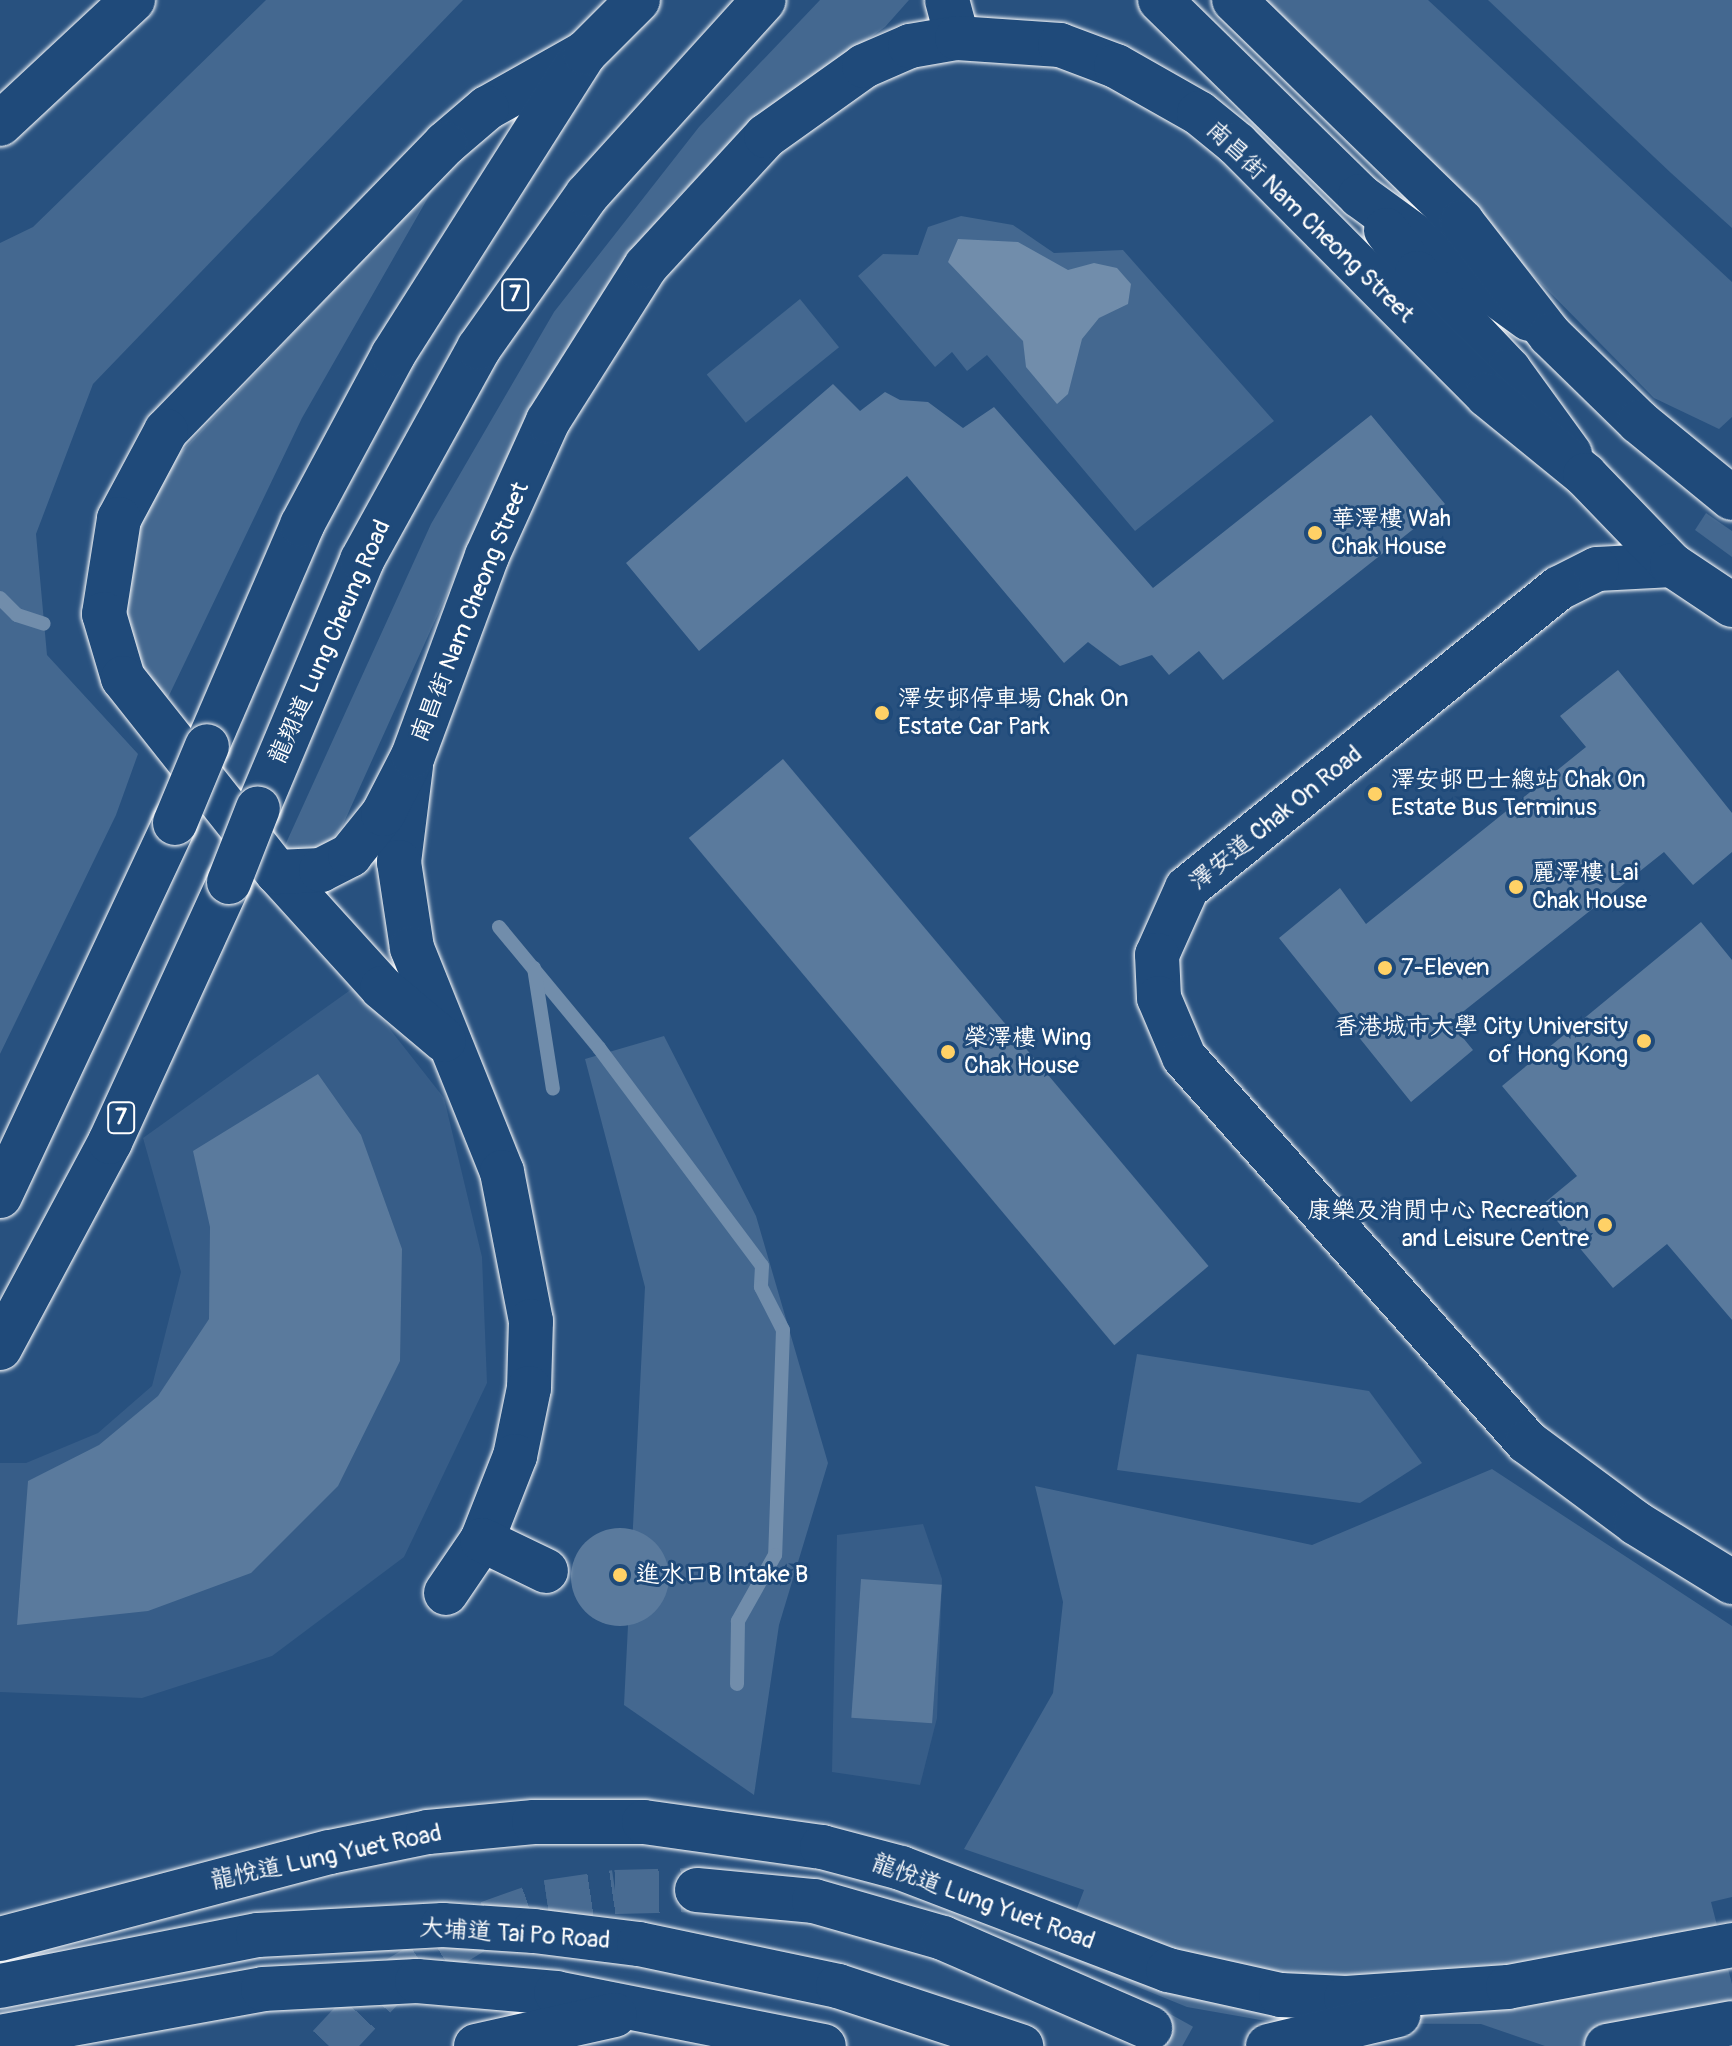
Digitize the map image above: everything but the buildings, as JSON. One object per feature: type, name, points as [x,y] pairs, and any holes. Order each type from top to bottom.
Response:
[{"type":"main road","points":[[0,124],[133,0]]},
{"type":"main road","points":[[0,1196],[175,823],[302,525],[362,411],[585,53],[638,0]]},
{"type":"main road","name":"龍翔道 Lung Cheung Road","points":[[0,1348],[103,1155],[229,882],[362,560],[479,348],[587,195],[764,0]]},
{"type":"main road","name":"南昌街 Nam Cheong Street","points":[[1160,0],[1360,196],[1550,335]]},
{"type":"main road","name":"南昌街 Nam Cheong Street","points":[[1234,0],[1462,222],[1550,335],[1639,422],[1732,498]]},
{"type":"main road","name":"南昌街 Nam Cheong Street","points":[[277,872],[321,870],[350,855],[383,814],[413,756],[487,556],[548,421],[646,266],[699,203],[810,101],[952,19],[1060,45],[1116,66],[1199,113],[1237,144],[1487,395],[1585,475],[1672,565],[1732,605]]},
{"type":"main road","points":[[449,1044],[382,988],[277,872],[123,678],[104,614],[119,519],[166,431],[445,144],[487,108],[585,53]]},
{"type":"main road","name":"南昌街 Nam Cheong Street","points":[[1360,196],[1417,273],[1509,370],[1585,475]]},
{"type":"main road","name":"澤安道 Chak On Road","points":[[1672,565],[1597,569],[1559,588],[1187,888],[1157,955],[1159,998],[1184,1057],[1527,1442],[1636,1523],[1732,1582]]},
{"type":"main road","points":[[413,756],[402,816],[404,906],[427,993],[502,1172],[531,1321],[529,1388],[518,1442],[482,1540],[446,1593]]},
{"type":"main road","points":[[482,1540],[546,1571]]},
{"type":"main road","name":"龍悅道 Lung Yuet Road","points":[[0,1939],[330,1852],[428,1832],[534,1822],[659,1823],[792,1841],[901,1868],[1168,1970],[1281,1995],[1426,1995],[1588,1973],[1732,1945]]},
{"type":"main road","points":[[697,1890],[814,1901],[943,1938],[1150,2028]]},
{"type":"main road","name":"大埔道 Tai Po Road","points":[[0,1986],[258,1935],[353,1927],[488,1928],[639,1944],[740,1963],[838,1986],[1021,2046]]},
{"type":"main road","points":[[1268,2046],[1588,1973]]},
{"type":"main road","points":[[0,2037],[180,2001],[339,1982],[479,1984],[641,2010],[824,2046]]},
{"type":"main road","points":[[476,2046],[641,2010]]},
{"type":"main road","points":[[1607,2046],[1732,2023]]},
{"type":"shaded area","points":[[266,0],[463,0],[93,384],[36,534],[47,655],[138,754],[116,815],[0,1054],[0,243],[33,227]]},
{"type":"shaded area","points":[[820,0],[909,0],[885,27],[764,113],[672,202],[591,313],[507,461],[341,829],[323,849],[282,852],[431,524],[554,312],[699,127]]},
{"type":"shaded area","points":[[1262,0],[1428,0],[1732,282],[1732,417],[1719,429],[1654,398]]},
{"type":"shaded area","points":[[1488,0],[1732,0],[1732,228],[1671,173]]},
{"type":"shaded area","points":[[437,182],[302,418],[163,708],[127,635],[124,598],[126,555],[163,471]]},
{"type":"shaded area","points":[[961,216],[1013,225],[1054,253],[1123,250],[1274,421],[1135,531],[987,355],[967,371],[952,352],[935,367],[858,276],[883,254],[918,255],[928,227]]},
{"type":"shaded area","points":[[958,239],[1018,242],[1068,270],[1094,263],[1117,268],[1131,284],[1128,304],[1099,318],[1082,339],[1068,394],[1057,404],[1026,367],[1023,341],[948,262]]},
{"type":"shaded area","points":[[800,299],[839,347],[746,423],[707,375]]},
{"type":"shaded area","points":[[1706,513],[1732,531],[1732,557],[1695,530]]},
{"type":"shaded area","points":[[356,986],[444,1098],[482,1257],[487,1383],[404,1557],[272,1656],[142,1698],[0,1692],[0,1463],[26,1463],[98,1433],[152,1386],[181,1272],[143,1138]]},
{"type":"shaded area","points":[[664,1036],[756,1216],[828,1463],[779,1625],[754,1795],[624,1705],[645,1287],[585,1059]]},
{"type":"shaded area","points":[[1137,1354],[1369,1391],[1422,1463],[1360,1503],[1117,1470]]},
{"type":"shaded area","points":[[1492,1469],[1732,1626],[1732,1897],[1711,1902],[1732,1984],[1732,2046],[1545,2046],[1481,2024],[1277,2023],[1187,2007],[1059,1955],[1084,1890],[964,1849],[1053,1693],[1063,1602],[1035,1486],[1312,1545]]},
{"type":"shaded area","points":[[923,1524],[942,1579],[937,1718],[920,1785],[832,1772],[837,1535]]},
{"type":"waterway","points":[[0,598],[17,615],[44,624]]},
{"type":"waterway","points":[[499,927],[599,1048],[762,1266],[761,1287],[783,1330],[775,1555],[738,1621],[737,1684]]},
{"type":"waterway","points":[[534,968],[553,1089]]},
{"type":"tunnel","points":[[329,2046],[384,1987],[488,1923],[547,1902],[615,1892],[697,1890]]},
{"type":"tunnel","points":[[1150,2028],[1182,2046]]},
{"type":"place","name":"華澤樓 Wah Chak House","points":[[1315,533]]},
{"type":"place","name":"澤安邨停車場 Chak On Estate Car Park","points":[[882,713]]},
{"type":"place","name":"澤安邨巴士總站 Chak On Estate Bus Terminus","points":[[1375,794]]},
{"type":"place","name":"麗澤樓 Lai Chak House","points":[[1516,887]]},
{"type":"place","name":"7-Eleven","points":[[1385,968]]},
{"type":"place","name":"香港城市大學 City University of Hong Kong","points":[[1644,1041]]},
{"type":"place","name":"榮澤樓 Wing Chak House","points":[[948,1052]]},
{"type":"place","name":"康樂及消閒中心 Recreation and Leisure Centre","points":[[1605,1225]]},
{"type":"place","name":"進水口B Intake B","points":[[620,1575]]}]
